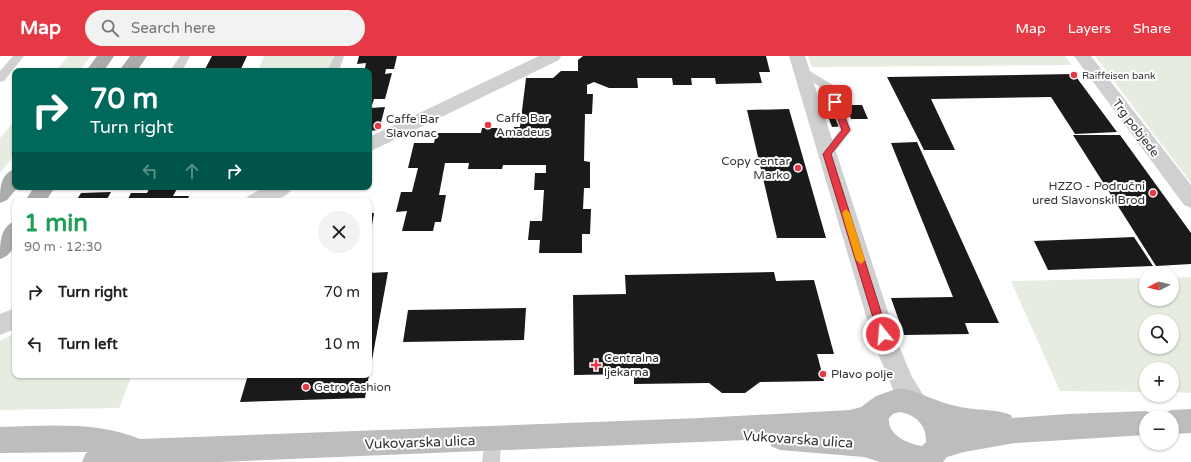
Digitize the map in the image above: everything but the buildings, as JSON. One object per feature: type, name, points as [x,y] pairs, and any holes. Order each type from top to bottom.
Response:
[{"type":"main road","points":[[97,68],[106,56]]},
{"type":"main road","points":[[130,68],[139,56]]},
{"type":"main road","points":[[0,195],[12,180]]},
{"type":"main road","points":[[0,250],[12,233]]},
{"type":"main road","points":[[1041,428],[974,422],[899,400],[881,407],[875,418],[876,428],[886,446],[903,458],[923,459],[968,437],[1041,428],[1139,423]]},
{"type":"main road","name":"Vukovarska ulica","points":[[96,462],[138,457],[492,450],[700,431],[853,421],[867,417],[881,407]]},
{"type":"main road","points":[[920,407],[932,417],[938,427],[940,437],[937,453]]},
{"type":"main road","points":[[1179,422],[1191,421]]},
{"type":"main road","name":"Vukovarska ulica","points":[[700,431],[864,444],[903,458]]},
{"type":"main road","name":"Vukovarska ulica","points":[[0,440],[85,439],[107,441],[126,445],[138,457]]},
{"type":"street","points":[[372,144],[553,56]]},
{"type":"street","name":"Trg pobjede","points":[[1082,56],[1191,200]]},
{"type":"street","points":[[799,63],[887,346],[902,384],[920,407]]},
{"type":"street","points":[[261,198],[278,190]]},
{"type":"street","points":[[0,325],[12,319]]},
{"type":"street","points":[[881,407],[890,389],[887,346]]},
{"type":"lane","points":[[0,78],[19,56]]},
{"type":"lane","points":[[178,68],[185,56]]},
{"type":"lane","points":[[334,68],[339,56]]},
{"type":"shaded area","points":[[68,56],[91,56],[81,68],[58,68]]},
{"type":"shaded area","points":[[264,56],[333,56],[329,68],[259,68]]},
{"type":"shaded area","points":[[808,56],[1065,56],[1071,65],[812,67]]},
{"type":"shaded area","points":[[1095,56],[1191,56],[1191,183]]},
{"type":"shaded area","points":[[12,124],[12,158],[0,173],[0,138]]},
{"type":"shaded area","points":[[1191,277],[1191,393],[1179,392],[1179,362],[1139,362],[1139,392],[1060,391],[1011,281],[1139,278],[1139,306],[1179,306],[1179,278]]},
{"type":"shaded area","points":[[12,335],[12,378],[131,378],[119,408],[0,410],[0,341]]},
{"type":"slow traffic","points":[[846,213],[861,260]]},
{"type":"place","name":"Raiffeisen bank","points":[[1074,75]]},
{"type":"place","name":"Caffe Bar Amadeus","points":[[488,125]]},
{"type":"place","name":"Caffe Bar Slavonac","points":[[378,126]]},
{"type":"place","name":"Copy centar Marko","points":[[798,168]]},
{"type":"place","name":"HZZO - Područni ured Slavonski Brod","points":[[1153,193]]},
{"type":"place","name":"Centralna ljekarna","points":[[596,365]]},
{"type":"place","name":"Plavo polje","points":[[823,374]]},
{"type":"place","name":"Getro fashion","points":[[306,387]]},
{"type":"route","points":[[835,102],[846,130],[827,154],[883,334]]}]
